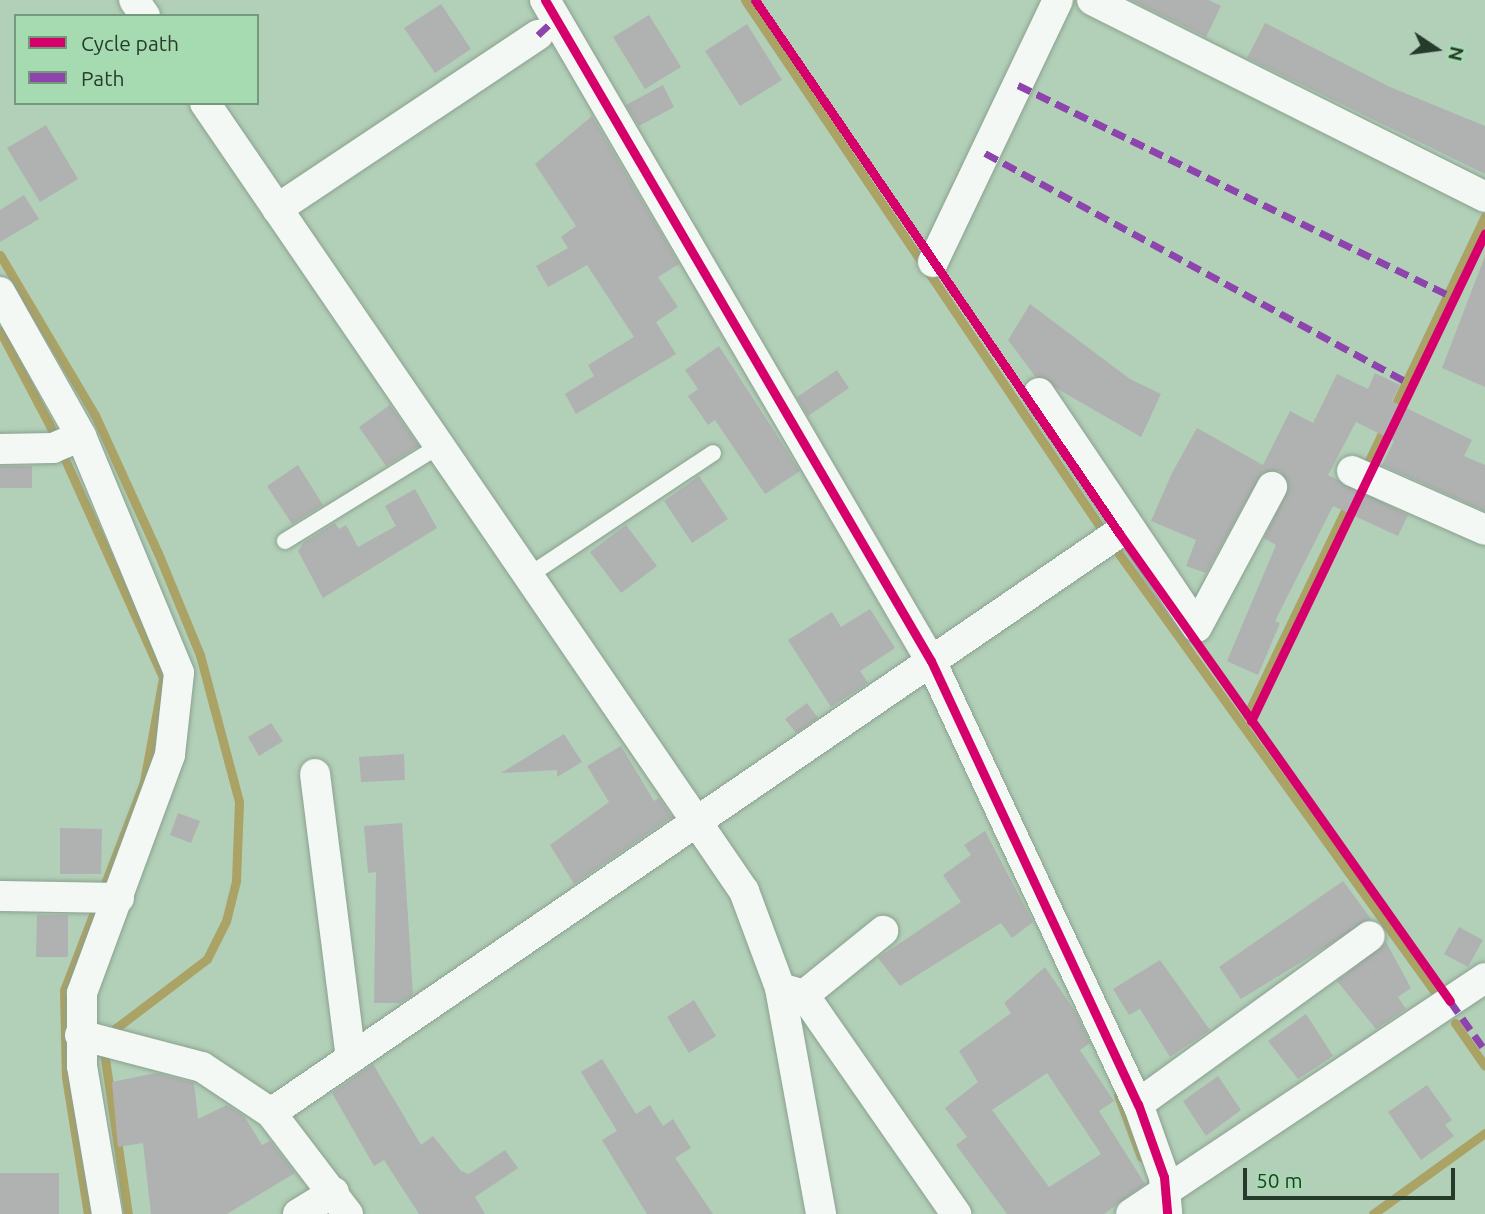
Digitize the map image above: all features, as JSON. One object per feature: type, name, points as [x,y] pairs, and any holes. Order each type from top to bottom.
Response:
[{"type":"street","points":[[545,0],[924,665],[1138,1104],[1166,1203]]},
{"type":"street","points":[[933,262],[1058,0]]},
{"type":"street","points":[[1092,0],[1485,197]]},
{"type":"street","points":[[277,209],[538,35]]},
{"type":"street","points":[[206,105],[744,891],[792,992],[956,1214]]},
{"type":"street","points":[[0,292],[67,442],[179,673],[170,755],[107,896],[91,958],[107,1214]]},
{"type":"street","points":[[1039,393],[1196,626],[1272,487]]},
{"type":"street","points":[[0,449],[67,442]]},
{"type":"street","points":[[1352,471],[1485,530]]},
{"type":"street","points":[[271,1113],[694,818],[1127,527]]},
{"type":"street","points":[[315,774],[351,1057]]},
{"type":"street","points":[[0,896],[107,896]]},
{"type":"street","points":[[792,992],[883,931]]},
{"type":"street","points":[[1138,1104],[1370,936]]},
{"type":"street","points":[[1131,1214],[1166,1203],[1485,978]]},
{"type":"street","points":[[792,992],[821,1214]]},
{"type":"street","points":[[98,1040],[202,1067],[271,1113],[341,1203],[298,1214]]},
{"type":"lane","points":[[285,541],[439,446]]},
{"type":"lane","points":[[528,576],[713,453]]},
{"type":"building","points":[[1131,0],[1209,0],[1221,6],[1206,37]]},
{"type":"building","points":[[441,4],[471,49],[435,73],[404,28]]},
{"type":"building","points":[[649,15],[681,67],[645,89],[613,37]]},
{"type":"building","points":[[1265,23],[1390,87],[1485,126],[1485,174],[1247,58]]},
{"type":"building","points":[[747,24],[782,80],[740,106],[705,51]]},
{"type":"building","points":[[663,85],[674,107],[639,126],[626,105]]},
{"type":"building","points":[[592,116],[679,264],[658,277],[678,307],[656,322],[676,354],[576,414],[565,394],[594,376],[588,365],[634,337],[587,265],[548,287],[536,266],[568,248],[561,237],[576,226],[535,164]]},
{"type":"building","points":[[46,125],[78,179],[40,202],[7,148]]},
{"type":"building","points":[[24,195],[39,219],[0,242],[0,210]]},
{"type":"building","points":[[1485,256],[1485,387],[1442,368]]},
{"type":"building","points":[[1030,304],[1130,379],[1161,394],[1141,437],[1035,376],[1008,340]]},
{"type":"building","points":[[719,346],[800,471],[765,494],[715,420],[708,425],[688,396],[698,389],[685,370]]},
{"type":"building","points":[[837,370],[849,388],[808,416],[797,397]]},
{"type":"building","points":[[1375,373],[1400,385],[1392,401],[1472,440],[1464,456],[1485,465],[1485,511],[1382,465],[1394,441],[1356,422],[1328,475],[1408,515],[1398,536],[1333,506],[1275,621],[1280,623],[1258,675],[1227,661],[1276,545],[1264,538],[1289,486],[1280,471],[1262,473],[1206,573],[1186,566],[1196,540],[1151,521],[1172,473],[1197,428],[1263,465],[1290,411],[1313,423],[1337,374],[1368,389]]},
{"type":"building","points":[[390,405],[419,446],[386,466],[359,427]]},
{"type":"building","points":[[298,465],[323,505],[292,524],[267,486]]},
{"type":"building","points":[[0,466],[32,466],[32,488],[0,488]]},
{"type":"building","points":[[699,476],[728,519],[692,543],[664,501]]},
{"type":"building","points":[[415,489],[437,528],[323,598],[298,551],[304,542],[335,523],[339,529],[346,525],[358,547],[396,526],[385,506]]},
{"type":"building","points":[[626,525],[657,566],[621,593],[590,552]]},
{"type":"building","points":[[870,609],[895,648],[860,671],[868,683],[831,707],[788,640],[832,612],[841,627]]},
{"type":"building","points":[[807,703],[818,718],[796,733],[785,719]]},
{"type":"building","points":[[271,723],[283,741],[259,756],[248,737]]},
{"type":"building","points":[[564,734],[582,762],[557,777],[557,770],[501,773]]},
{"type":"building","points":[[621,746],[654,801],[659,798],[672,817],[574,884],[550,845],[609,802],[587,766]]},
{"type":"building","points":[[404,754],[405,780],[361,782],[359,757]]},
{"type":"building","points":[[178,813],[200,821],[191,843],[170,835]]},
{"type":"building","points":[[402,823],[413,995],[400,1003],[374,1003],[376,872],[368,873],[364,826]]},
{"type":"building","points":[[60,828],[102,829],[101,874],[60,874]]},
{"type":"building","points":[[985,831],[1033,922],[1012,938],[1001,923],[900,986],[878,958],[961,902],[943,875],[971,855],[964,845]]},
{"type":"building","points":[[1343,881],[1371,919],[1241,999],[1219,967]]},
{"type":"building","points":[[37,915],[68,915],[68,957],[36,957]]},
{"type":"building","points":[[1459,927],[1483,940],[1468,967],[1444,954]]},
{"type":"building","points":[[1386,942],[1411,988],[1398,997],[1406,1009],[1376,1029],[1337,981]]},
{"type":"building","points":[[1160,960],[1210,1030],[1170,1057],[1140,1009],[1129,1015],[1113,989]]},
{"type":"building","points":[[1045,967],[1076,1013],[1090,1043],[1080,1050],[1114,1101],[1099,1111],[1145,1184],[1104,1214],[1007,1214],[956,1145],[967,1137],[945,1108],[978,1082],[959,1051],[1011,1013],[1004,1003]],"holes":[[[1047,1073],[1101,1154],[1049,1187],[992,1110]]]},
{"type":"building","points":[[694,1000],[716,1036],[689,1053],[667,1017]]},
{"type":"building","points":[[1306,1014],[1333,1056],[1298,1079],[1268,1041]]},
{"type":"building","points":[[602,1059],[636,1114],[650,1105],[663,1126],[673,1119],[691,1148],[675,1158],[713,1214],[647,1214],[602,1140],[617,1131],[581,1072]]},
{"type":"building","points":[[373,1064],[421,1145],[433,1136],[461,1171],[469,1174],[505,1150],[518,1168],[475,1197],[485,1214],[419,1214],[384,1160],[374,1166],[332,1093]]},
{"type":"building","points":[[156,1073],[194,1083],[198,1119],[227,1105],[244,1116],[262,1145],[270,1141],[295,1173],[227,1214],[151,1214],[143,1143],[118,1147],[112,1082]]},
{"type":"building","points":[[1218,1076],[1241,1110],[1206,1136],[1183,1101]]},
{"type":"building","points":[[1427,1085],[1452,1120],[1445,1125],[1454,1136],[1421,1160],[1388,1112]]},
{"type":"building","points":[[0,1173],[59,1173],[59,1214],[0,1214]]},
{"type":"waterway","points":[[745,0],[1109,540],[1435,992]]},
{"type":"waterway","points":[[1391,414],[1485,216]]},
{"type":"waterway","points":[[0,255],[95,415],[158,553],[200,655],[239,802],[236,881],[226,921],[207,959],[116,1028],[104,1052],[128,1214]]},
{"type":"waterway","points":[[0,331],[50,426],[163,678],[144,782],[64,990],[66,1077],[88,1214]]},
{"type":"waterway","points":[[1364,471],[1385,427]]},
{"type":"waterway","points":[[1247,715],[1349,502]]},
{"type":"waterway","points":[[1455,1023],[1485,1066]]},
{"type":"waterway","points":[[1118,1095],[1141,1157]]},
{"type":"waterway","points":[[1373,1214],[1485,1133]]},
{"type":"marked path","points":[[538,35],[556,18]]},
{"type":"marked path","points":[[1018,85],[1454,298]]},
{"type":"marked path","points":[[985,153],[1412,385]]},
{"type":"marked path","points":[[1450,1001],[1485,1050]]},
{"type":"cycle path","points":[[545,0],[931,661],[1138,1104],[1164,1177],[1167,1214]]},
{"type":"cycle path","points":[[755,0],[1119,533],[1450,1001]]},
{"type":"cycle path","points":[[1251,721],[1485,233]]}]
